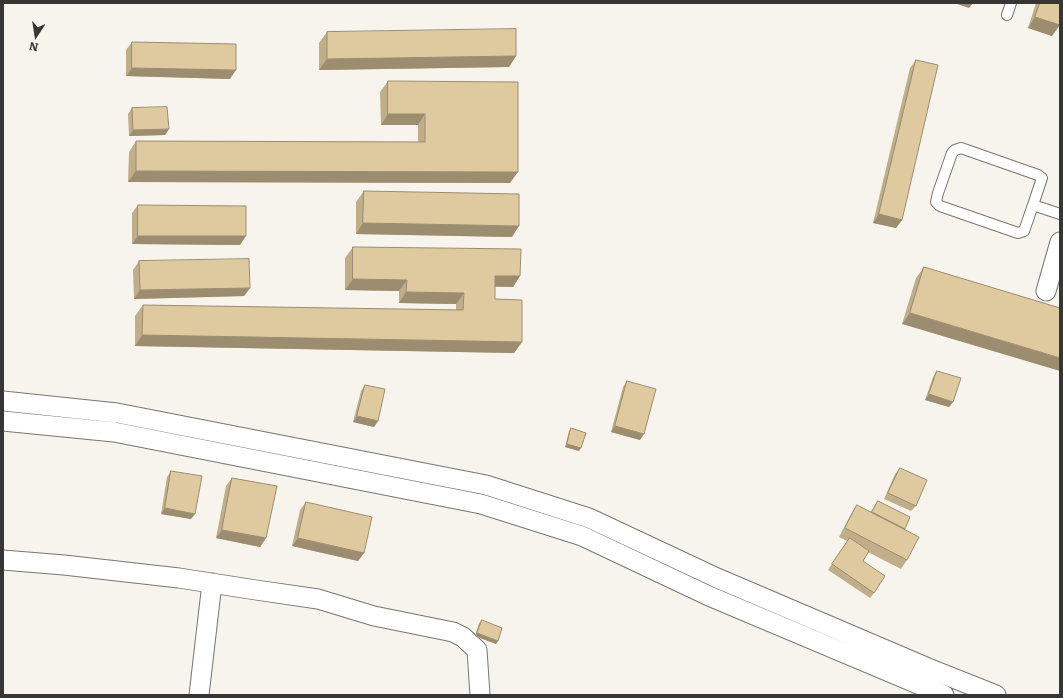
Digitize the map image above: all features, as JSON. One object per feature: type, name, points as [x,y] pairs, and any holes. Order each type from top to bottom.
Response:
[{"type":"street","points":[[1046,291],[1060,242]]},
{"type":"street","points":[[3,401],[117,413],[486,485],[589,518],[717,578],[928,668],[996,695]]},
{"type":"street","points":[[3,421],[114,432],[481,504],[582,536],[709,596],[944,695]]},
{"type":"street","points":[[3,560],[64,565],[212,583],[318,600],[374,616],[458,634],[477,650],[480,695]]},
{"type":"street","points":[[200,695],[212,583]]},
{"type":"lane","points":[[1007,15],[1011,3]]},
{"type":"lane","points":[[961,148],[1041,176],[1041,181],[1033,205],[1024,231],[1018,233],[940,206],[936,202],[952,153],[961,148]]},
{"type":"lane","points":[[1033,205],[1060,214]]},
{"type":"building","points":[[1040,3],[1060,3],[1060,25],[1035,17]]},
{"type":"building","points":[[516,29],[516,56],[327,59],[327,32]]},
{"type":"building","points":[[132,42],[236,44],[236,70],[132,68]]},
{"type":"building","points":[[916,60],[938,65],[902,220],[879,214]]},
{"type":"building","points":[[388,81],[518,82],[518,172],[136,171],[136,141],[425,142],[425,114],[388,114]]},
{"type":"building","points":[[167,107],[169,129],[133,130],[132,108]]},
{"type":"building","points":[[364,191],[519,194],[519,226],[363,223]]},
{"type":"building","points":[[138,205],[246,206],[246,236],[138,236]]},
{"type":"building","points":[[353,247],[521,249],[520,276],[495,276],[495,299],[522,300],[522,342],[142,335],[143,305],[463,310],[464,293],[406,292],[407,280],[353,279]]},
{"type":"building","points":[[249,259],[250,288],[140,290],[139,261]]},
{"type":"building","points":[[924,267],[1060,308],[1060,358],[910,313]]},
{"type":"building","points":[[937,371],[961,378],[953,402],[929,394]]},
{"type":"building","points":[[627,381],[656,389],[644,434],[615,426]]},
{"type":"building","points":[[365,385],[385,389],[378,421],[357,416]]},
{"type":"building","points":[[571,428],[586,433],[581,448],[567,444]]},
{"type":"building","points":[[900,468],[927,480],[916,506],[888,493]]},
{"type":"building","points":[[171,471],[202,476],[195,514],[165,508]]},
{"type":"building","points":[[232,478],[277,486],[266,538],[222,530]]},
{"type":"building","points":[[878,501],[910,517],[905,529],[872,512]]},
{"type":"building","points":[[306,502],[372,517],[364,553],[298,538]]},
{"type":"building","points":[[857,505],[919,537],[907,560],[845,528]]},
{"type":"building","points":[[850,538],[869,551],[863,561],[885,576],[874,593],[832,564]]},
{"type":"building","points":[[482,620],[502,628],[498,641],[477,633]]}]
